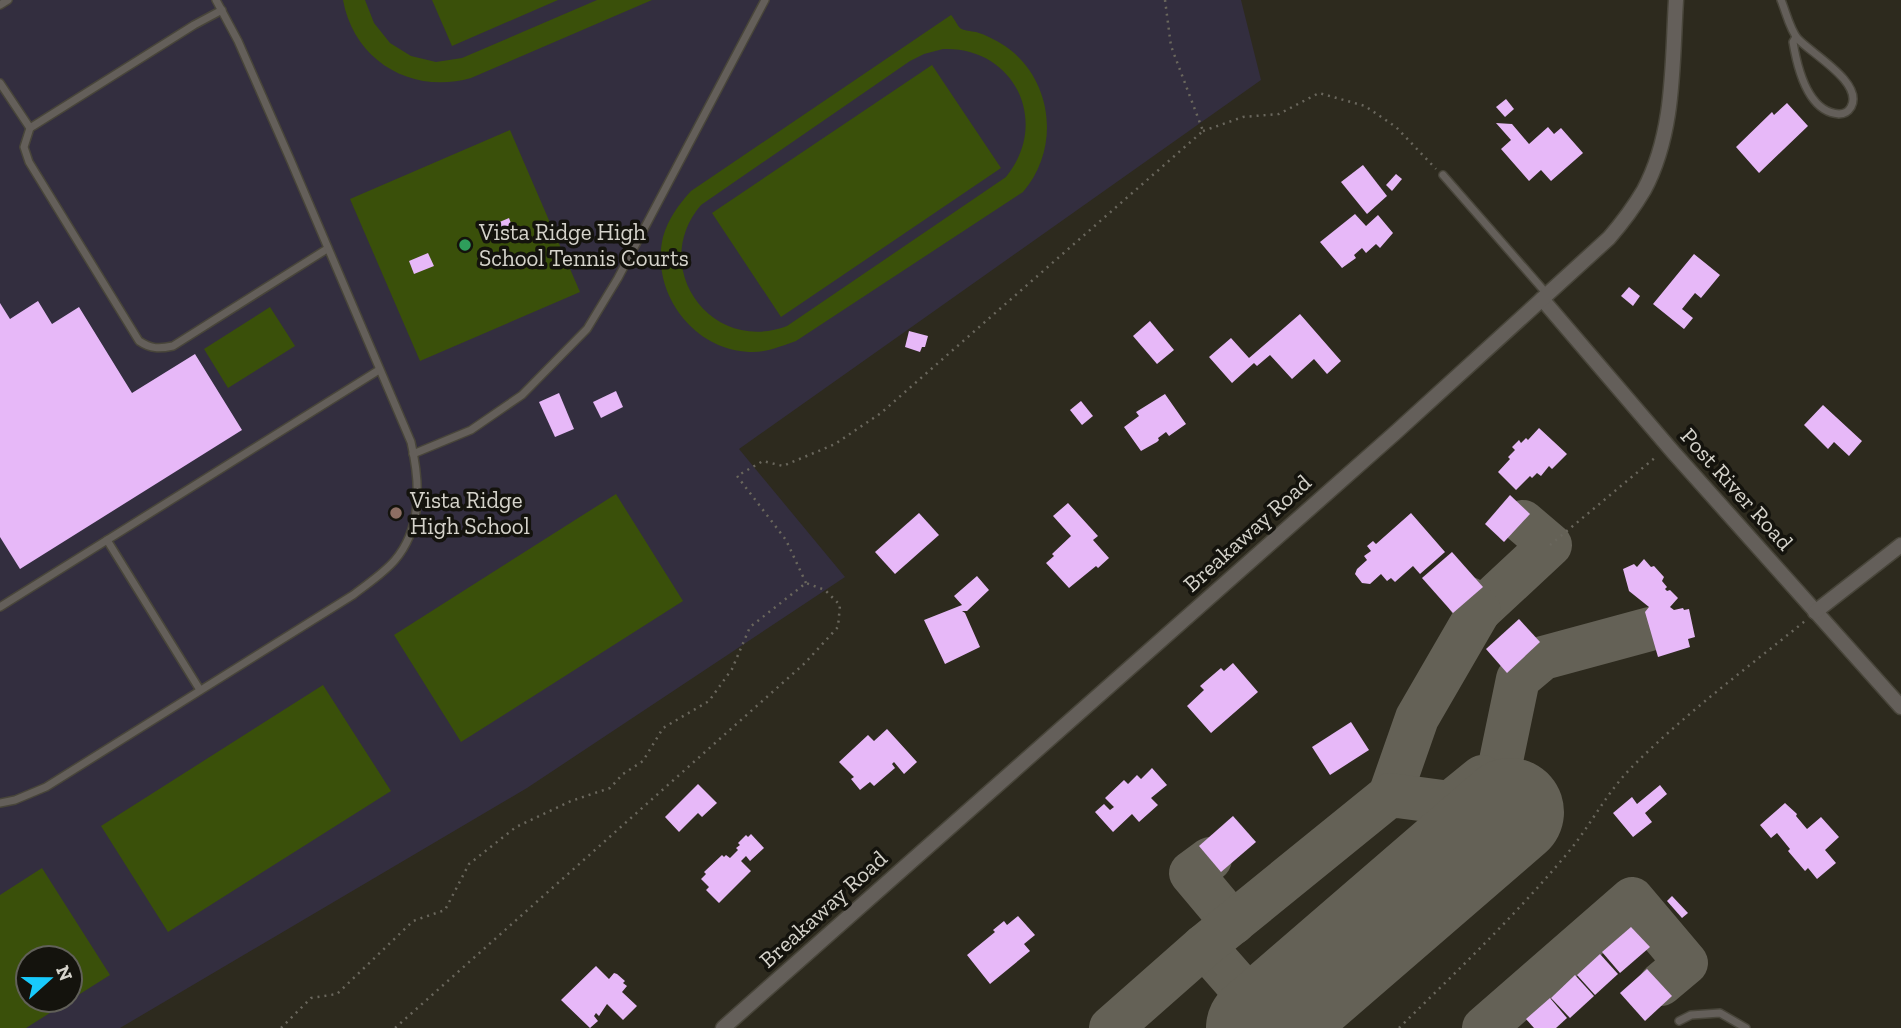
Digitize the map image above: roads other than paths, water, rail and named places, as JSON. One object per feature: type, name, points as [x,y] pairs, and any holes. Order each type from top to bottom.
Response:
[{"type":"street","name":"Breakaway Road","points":[[723,1028],[1384,442],[1609,238],[1643,191],[1656,164],[1664,136],[1669,107],[1676,0]]},
{"type":"street","name":"Post River Road","points":[[1545,297],[1668,447],[1901,707]]},
{"type":"street","points":[[1815,612],[1901,544]]},
{"type":"lane","points":[[0,5],[8,0]]},
{"type":"lane","points":[[0,803],[46,787],[353,595],[395,560],[407,542],[414,520],[418,495],[417,469],[411,442],[290,159],[216,0]]},
{"type":"lane","points":[[413,454],[471,430],[522,394],[587,329],[618,278],[765,0]]},
{"type":"lane","points":[[1781,0],[1796,37],[1844,78],[1853,94],[1849,111],[1843,114],[1833,113],[1821,106],[1807,90],[1798,68],[1793,41],[1796,37]]},
{"type":"lane","points":[[222,10],[194,24],[30,128],[24,147],[29,162],[139,341],[150,348],[160,349],[173,345],[327,249]]},
{"type":"lane","points":[[0,83],[30,128]]},
{"type":"lane","points":[[1443,175],[1545,297]]},
{"type":"lane","points":[[0,607],[379,370]]},
{"type":"lane","points":[[107,540],[200,690]]},
{"type":"lane","points":[[1679,1021],[1691,1015],[1720,1013],[1745,1028]]},
{"type":"place","name":"Vista Ridge High School Tennis Courts","points":[[465,245]]},
{"type":"place","name":"Vista Ridge High School","points":[[396,513]]}]
